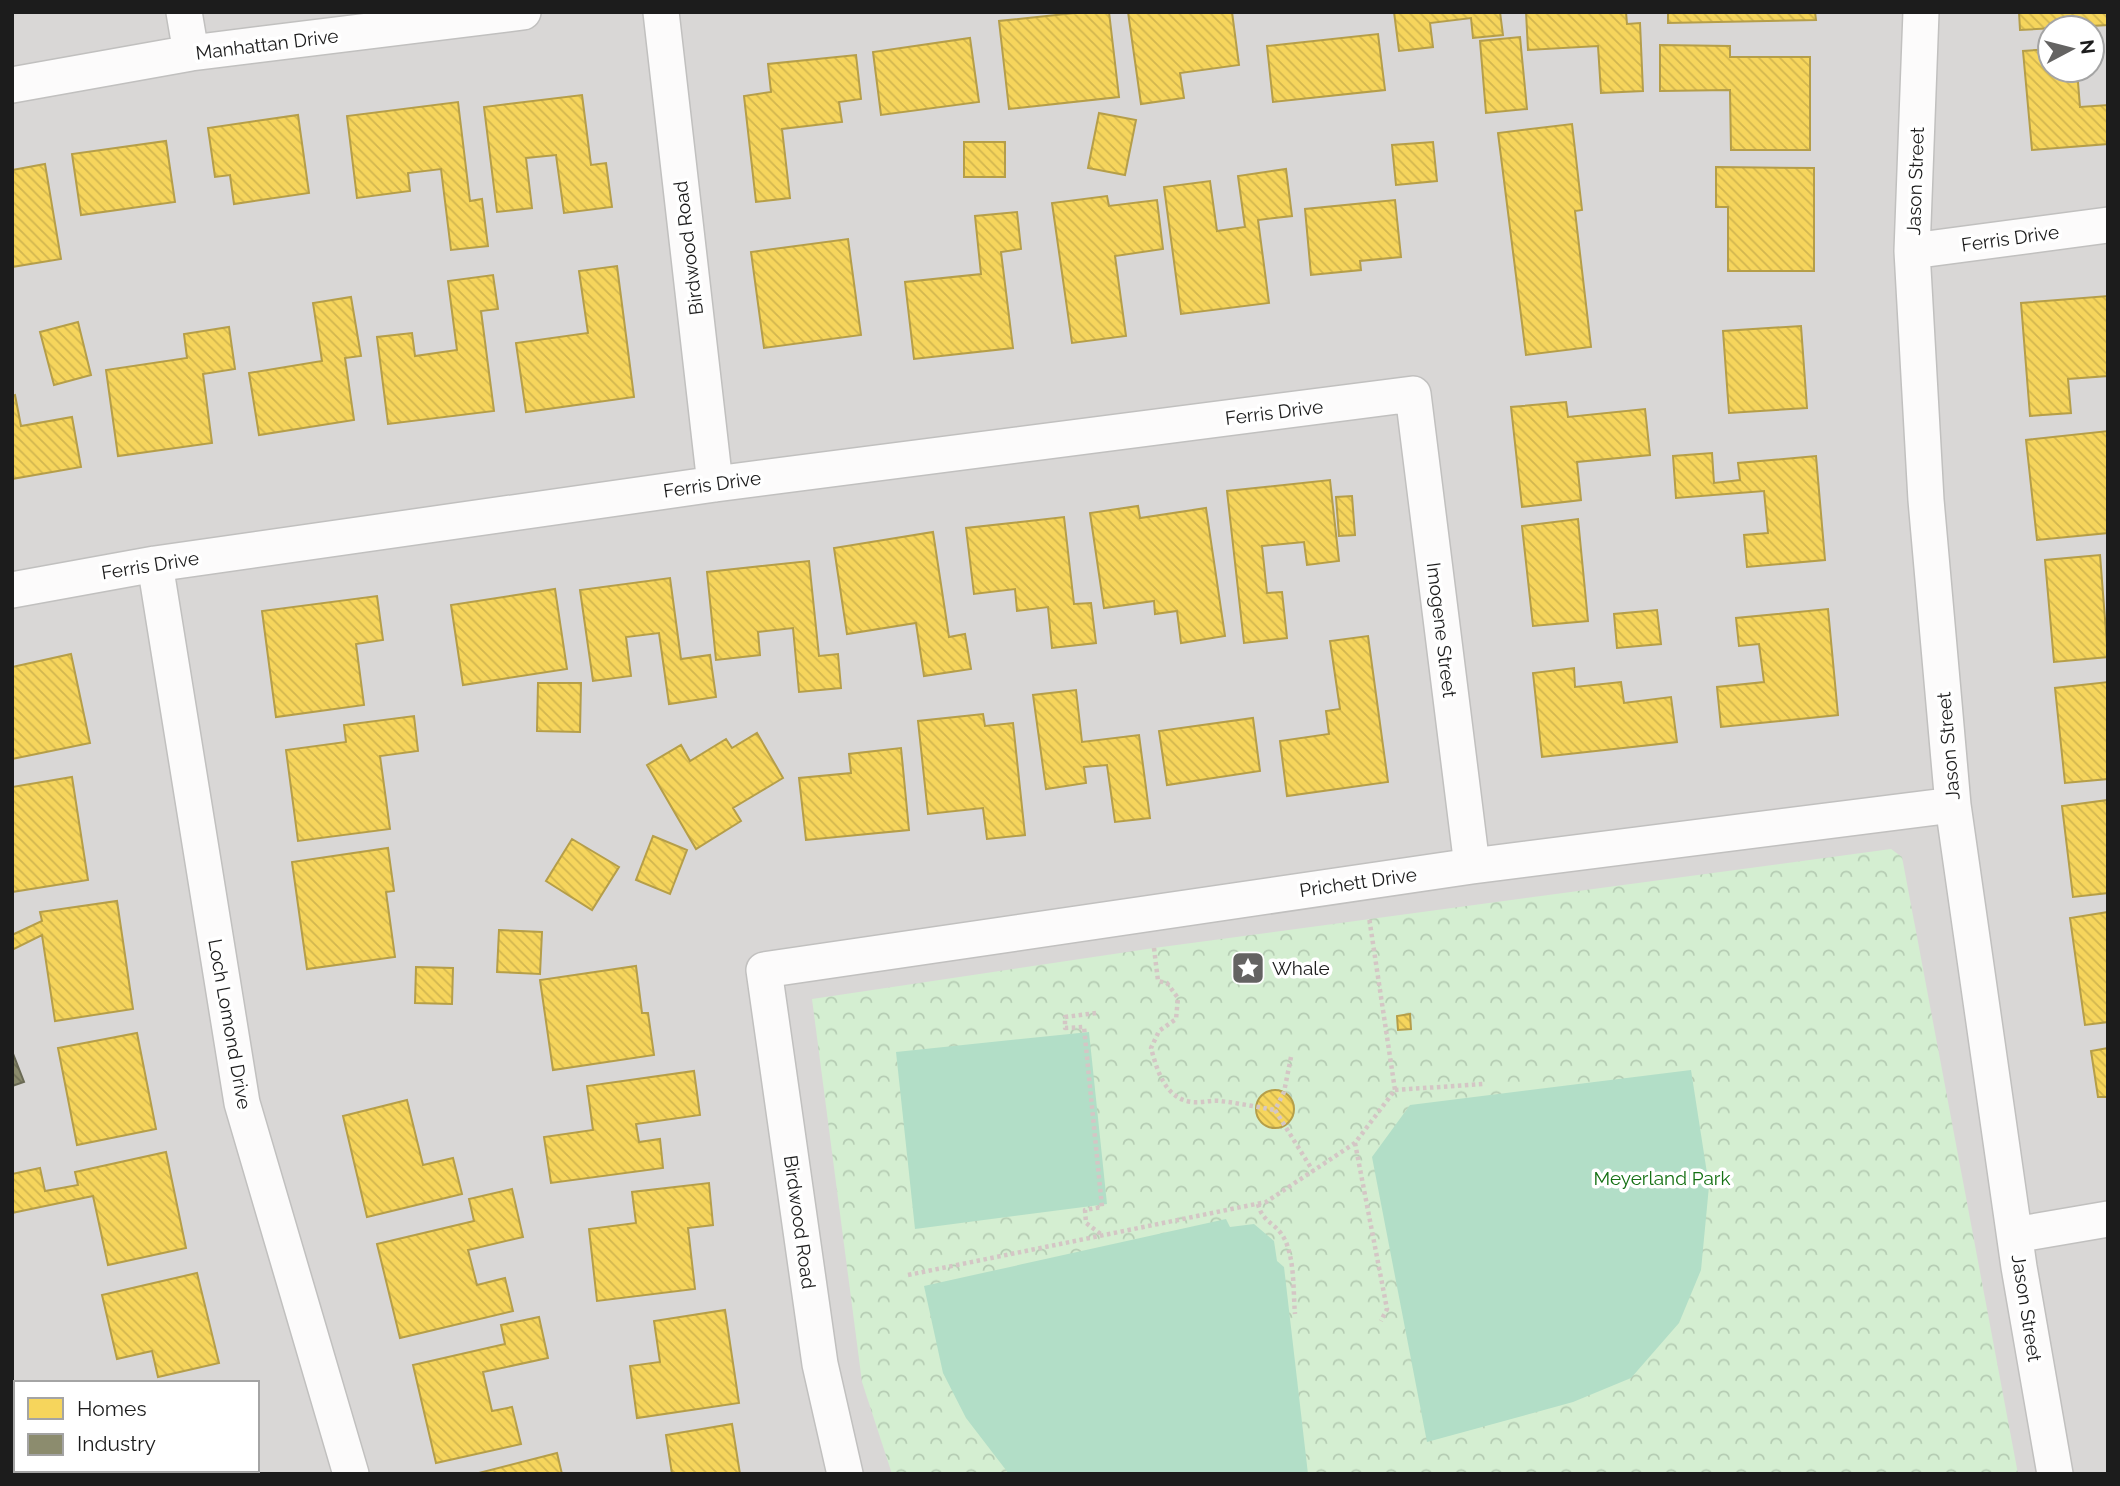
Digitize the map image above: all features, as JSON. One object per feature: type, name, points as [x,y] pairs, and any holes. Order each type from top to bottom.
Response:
[{"type":"street","points":[[184,12],[191,53]]},
{"type":"street","name":"Manhattan Drive","points":[[12,85],[191,53],[523,12]]},
{"type":"street","name":"Birdwood Road","points":[[661,12],[715,484]]},
{"type":"street","name":"Jason Street","points":[[1921,12],[1912,251],[1926,500],[1953,804],[2015,1235],[2054,1474]]},
{"type":"street","name":"Ferris Drive","points":[[1912,251],[2108,225]]},
{"type":"street","name":"Ferris Drive","points":[[12,590],[155,564],[715,484],[1413,394]]},
{"type":"street","name":"Imogene Street","points":[[1413,394],[1472,866]]},
{"type":"street","name":"Loch Lomond Drive","points":[[155,564],[242,1103],[351,1474]]},
{"type":"street","name":"Prichett Drive","points":[[764,970],[1364,881],[1953,804]]},
{"type":"street","name":"Birdwood Road","points":[[764,970],[820,1364],[845,1474]]},
{"type":"street","points":[[2015,1235],[2108,1219]]},
{"type":"path","points":[[908,1275],[1266,1202],[1355,1143],[1395,1090],[1364,881]]},
{"type":"path","points":[[1158,981],[1167,984],[1178,998],[1176,1019],[1159,1031],[1151,1048],[1157,1072],[1171,1092],[1179,1099],[1194,1102],[1222,1101],[1275,1110],[1313,1171]]},
{"type":"path","points":[[1096,1013],[1065,1017],[1065,1028],[1084,1027],[1102,1207],[1085,1210],[1086,1223],[1103,1236]]},
{"type":"path","points":[[1275,1110],[1284,1092],[1291,1057]]},
{"type":"path","points":[[1395,1090],[1482,1084]]},
{"type":"path","points":[[1355,1143],[1387,1309],[1381,1321]]},
{"type":"path","points":[[1258,1204],[1261,1217],[1283,1235],[1289,1248],[1295,1314]]},
{"type":"shaded area","points":[[12,12],[2108,12],[2108,1474],[12,1474]]},
{"type":"green space","name":"Meyerland Park","points":[[1891,849],[1902,857],[2018,1474],[892,1474],[862,1382],[812,999],[1154,948]]},
{"type":"green space","points":[[1089,1032],[1107,1204],[915,1229],[896,1052]]},
{"type":"green space","points":[[1691,1070],[1709,1186],[1701,1270],[1679,1323],[1631,1378],[1573,1402],[1427,1442],[1372,1157],[1410,1105]]},
{"type":"green space","points":[[1226,1219],[1230,1227],[1254,1224],[1274,1241],[1277,1261],[1284,1267],[1308,1474],[1009,1474],[966,1418],[943,1373],[924,1286]]},
{"type":"building: Homes","points":[[1109,12],[1119,97],[1009,109],[999,21]]},
{"type":"building: Homes","points":[[1128,12],[1232,12],[1239,65],[1180,73],[1184,98],[1141,104]]},
{"type":"building: Homes","points":[[1394,12],[1500,12],[1503,35],[1473,38],[1471,18],[1430,23],[1433,47],[1399,51]]},
{"type":"building: Homes","points":[[1526,12],[1626,12],[1627,24],[1640,23],[1643,91],[1601,93],[1598,46],[1528,50]]},
{"type":"building: Homes","points":[[1668,12],[1815,12],[1816,20],[1668,23]]},
{"type":"building: Homes","points":[[2019,12],[2108,12],[2108,25],[2106,14],[2036,14],[2036,29],[2020,30]]},
{"type":"building: Homes","points":[[1378,34],[1385,90],[1273,102],[1267,46]]},
{"type":"building: Homes","points":[[1520,37],[1527,109],[1486,113],[1480,41]]},
{"type":"building: Homes","points":[[970,38],[979,102],[881,115],[873,52]]},
{"type":"building: Homes","points":[[1660,45],[1730,46],[1730,57],[1810,57],[1810,150],[1731,150],[1730,90],[1660,91]]},
{"type":"building: Homes","points":[[2036,50],[2036,84],[2078,84],[2080,107],[2108,105],[2108,144],[2032,150],[2023,51]]},
{"type":"building: Homes","points":[[856,55],[861,99],[839,102],[842,122],[782,129],[790,198],[756,202],[744,96],[771,92],[768,64]]},
{"type":"building: Homes","points":[[582,95],[591,165],[606,163],[612,207],[564,213],[556,155],[526,158],[532,208],[497,212],[484,107]]},
{"type":"building: Homes","points":[[458,102],[470,201],[482,199],[488,246],[451,250],[441,169],[408,173],[410,191],[357,198],[347,116]]},
{"type":"building: Homes","points":[[1099,113],[1136,120],[1125,175],[1088,168]]},
{"type":"building: Homes","points":[[298,115],[309,193],[234,204],[230,175],[215,177],[208,128]]},
{"type":"building: Homes","points":[[1572,124],[1582,210],[1575,211],[1591,347],[1526,355],[1498,133]]},
{"type":"building: Homes","points":[[166,141],[175,202],[81,215],[72,154]]},
{"type":"building: Homes","points":[[964,142],[1005,142],[1005,177],[964,177]]},
{"type":"building: Homes","points":[[1433,142],[1437,181],[1396,185],[1392,145]]},
{"type":"building: Homes","points":[[45,164],[61,259],[12,267],[12,170]]},
{"type":"building: Homes","points":[[1716,167],[1814,168],[1814,271],[1728,271],[1728,207],[1716,207]]},
{"type":"building: Homes","points":[[1286,169],[1292,216],[1258,220],[1269,303],[1181,314],[1164,187],[1210,181],[1217,231],[1245,227],[1238,176]]},
{"type":"building: Homes","points":[[1107,196],[1109,206],[1157,200],[1163,249],[1115,256],[1126,336],[1072,343],[1052,203]]},
{"type":"building: Homes","points":[[1395,200],[1401,257],[1360,261],[1361,270],[1311,275],[1305,209]]},
{"type":"building: Homes","points":[[1017,212],[1021,249],[1001,252],[1013,348],[914,359],[905,282],[981,274],[975,216]]},
{"type":"building: Homes","points":[[848,239],[861,335],[764,348],[751,252]]},
{"type":"building: Homes","points":[[617,266],[634,397],[526,412],[516,343],[588,333],[579,271]]},
{"type":"building: Homes","points":[[493,275],[498,309],[481,311],[494,411],[388,424],[377,337],[412,333],[415,356],[457,350],[448,281]]},
{"type":"building: Homes","points":[[2108,296],[2108,376],[2068,379],[2071,413],[2030,416],[2021,303]]},
{"type":"building: Homes","points":[[351,297],[361,356],[345,358],[354,420],[259,435],[249,373],[322,361],[313,303]]},
{"type":"building: Homes","points":[[78,322],[91,375],[54,385],[40,332]]},
{"type":"building: Homes","points":[[1801,326],[1807,408],[1729,413],[1723,331]]},
{"type":"building: Homes","points":[[229,327],[235,369],[203,374],[212,443],[118,456],[106,370],[187,358],[184,334]]},
{"type":"building: Homes","points":[[15,395],[21,426],[72,417],[81,467],[12,479],[12,396]]},
{"type":"building: Homes","points":[[1566,402],[1568,417],[1645,409],[1650,455],[1577,462],[1581,500],[1522,507],[1511,407]]},
{"type":"building: Homes","points":[[2108,431],[2108,533],[2037,540],[2026,440]]},
{"type":"building: Homes","points":[[1712,453],[1714,483],[1740,480],[1738,463],[1816,456],[1825,560],[1747,567],[1744,535],[1768,533],[1764,491],[1676,498],[1673,456]]},
{"type":"building: Homes","points":[[1330,480],[1339,561],[1307,565],[1304,542],[1262,546],[1267,593],[1282,592],[1287,638],[1244,643],[1227,491]]},
{"type":"building: Homes","points":[[1352,496],[1355,535],[1339,536],[1336,497]]},
{"type":"building: Homes","points":[[1138,506],[1140,518],[1206,508],[1225,636],[1181,643],[1177,611],[1155,614],[1154,601],[1104,608],[1090,513]]},
{"type":"building: Homes","points":[[1064,517],[1074,604],[1091,603],[1096,643],[1052,648],[1048,607],[1017,611],[1015,589],[974,594],[966,528]]},
{"type":"building: Homes","points":[[1578,519],[1588,621],[1533,626],[1522,526]]},
{"type":"building: Homes","points":[[933,532],[949,637],[965,634],[971,669],[924,676],[916,623],[847,634],[834,548]]},
{"type":"building: Homes","points":[[2100,555],[2108,657],[2054,662],[2045,560]]},
{"type":"building: Homes","points":[[809,561],[819,656],[838,654],[841,688],[799,692],[793,628],[758,632],[760,655],[716,660],[707,572]]},
{"type":"building: Homes","points":[[670,578],[681,659],[710,655],[716,697],[669,704],[659,633],[626,637],[631,676],[593,681],[580,590]]},
{"type":"building: Homes","points":[[555,589],[567,669],[463,685],[451,605]]},
{"type":"building: Homes","points":[[377,596],[383,640],[356,644],[364,705],[276,717],[262,611]]},
{"type":"building: Homes","points":[[1828,609],[1838,715],[1721,727],[1717,687],[1764,682],[1759,644],[1739,646],[1736,618]]},
{"type":"building: Homes","points":[[1657,610],[1661,644],[1617,648],[1614,614]]},
{"type":"building: Homes","points":[[1368,636],[1388,782],[1287,796],[1280,741],[1329,734],[1326,711],[1340,709],[1330,641]]},
{"type":"building: Homes","points":[[71,654],[90,743],[12,759],[12,667]]},
{"type":"building: Homes","points":[[1574,668],[1575,687],[1621,682],[1624,703],[1671,697],[1677,742],[1542,757],[1533,673]]},
{"type":"building: Homes","points":[[2108,682],[2108,779],[2065,783],[2055,688]]},
{"type":"building: Homes","points":[[538,683],[581,683],[580,732],[537,731]]},
{"type":"building: Homes","points":[[1076,690],[1082,742],[1139,735],[1150,818],[1115,822],[1107,765],[1084,767],[1086,783],[1046,789],[1033,695]]},
{"type":"building: Homes","points":[[983,714],[985,726],[1013,723],[1025,835],[987,839],[983,808],[928,814],[918,721]]},
{"type":"building: Homes","points":[[414,716],[418,751],[380,756],[390,829],[298,841],[286,750],[346,742],[344,725]]},
{"type":"building: Homes","points":[[1253,718],[1260,771],[1167,785],[1159,731]]},
{"type":"building: Homes","points":[[757,733],[783,778],[733,808],[741,821],[696,849],[647,765],[681,745],[690,761],[726,739],[732,748]]},
{"type":"building: Homes","points":[[901,748],[909,830],[806,840],[799,778],[851,773],[849,754]]},
{"type":"building: Homes","points":[[72,777],[88,880],[12,892],[12,787]]},
{"type":"building: Homes","points":[[2108,800],[2108,893],[2073,897],[2062,806]]},
{"type":"building: Homes","points":[[653,836],[687,850],[670,894],[636,880]]},
{"type":"building: Homes","points":[[572,839],[619,867],[592,910],[546,881]]},
{"type":"building: Homes","points":[[388,848],[394,891],[386,892],[395,957],[307,969],[292,862]]},
{"type":"building: Homes","points":[[117,901],[133,1009],[55,1021],[42,935],[12,950],[12,935],[42,921],[40,912]]},
{"type":"building: Homes","points":[[2108,912],[2108,1022],[2085,1025],[2070,918]]},
{"type":"building: Homes","points":[[499,930],[542,932],[540,974],[497,972]]},
{"type":"building: Homes","points":[[636,966],[642,1013],[648,1013],[654,1055],[553,1070],[540,980]]},
{"type":"building: Homes","points":[[416,967],[453,968],[452,1004],[415,1003]]},
{"type":"building: Homes","points":[[1410,1014],[1411,1029],[1398,1030],[1397,1016]]},
{"type":"building: Homes","points":[[137,1033],[156,1129],[77,1145],[58,1048]]},
{"type":"building: Homes","points":[[2108,1048],[2108,1097],[2098,1097],[2091,1051]]},
{"type":"building: Homes","points":[[694,1071],[700,1115],[636,1124],[639,1142],[660,1139],[663,1168],[551,1183],[544,1137],[593,1130],[587,1086]]},
{"type":"building: Homes","points":[[1275,1090],[1289,1095],[1294,1109],[1289,1123],[1275,1128],[1261,1123],[1256,1109],[1261,1095]]},
{"type":"building: Homes","points":[[407,1100],[423,1165],[453,1158],[462,1194],[367,1217],[343,1116]]},
{"type":"building: Homes","points":[[166,1152],[186,1248],[108,1265],[93,1196],[12,1213],[12,1174],[40,1168],[45,1191],[78,1185],[75,1172]]},
{"type":"building: Homes","points":[[709,1183],[713,1225],[688,1228],[695,1289],[597,1301],[589,1229],[636,1223],[632,1192]]},
{"type":"building: Homes","points":[[512,1189],[523,1237],[468,1250],[477,1285],[505,1278],[513,1311],[400,1338],[377,1244],[474,1221],[469,1199]]},
{"type":"building: Homes","points":[[197,1273],[219,1363],[158,1377],[152,1351],[117,1359],[102,1295]]},
{"type":"building: Homes","points":[[725,1310],[739,1403],[637,1418],[630,1366],[660,1362],[654,1321]]},
{"type":"building: Homes","points":[[539,1317],[548,1358],[483,1372],[492,1411],[512,1407],[521,1444],[436,1463],[413,1365],[505,1344],[501,1325]]},
{"type":"building: Homes","points":[[732,1424],[740,1474],[672,1474],[666,1435]]},
{"type":"building: Homes","points":[[14,1446],[14,1472],[26,1474],[12,1474]]},
{"type":"building: Homes","points":[[557,1453],[562,1474],[475,1474]]},
{"type":"building: Homes","points":[[250,1472],[250,1474],[160,1474]]},
{"type":"building: Industry","points":[[12,1051],[24,1082],[12,1086]]},
{"type":"place","name":"Whale","points":[[1248,968]]}]
